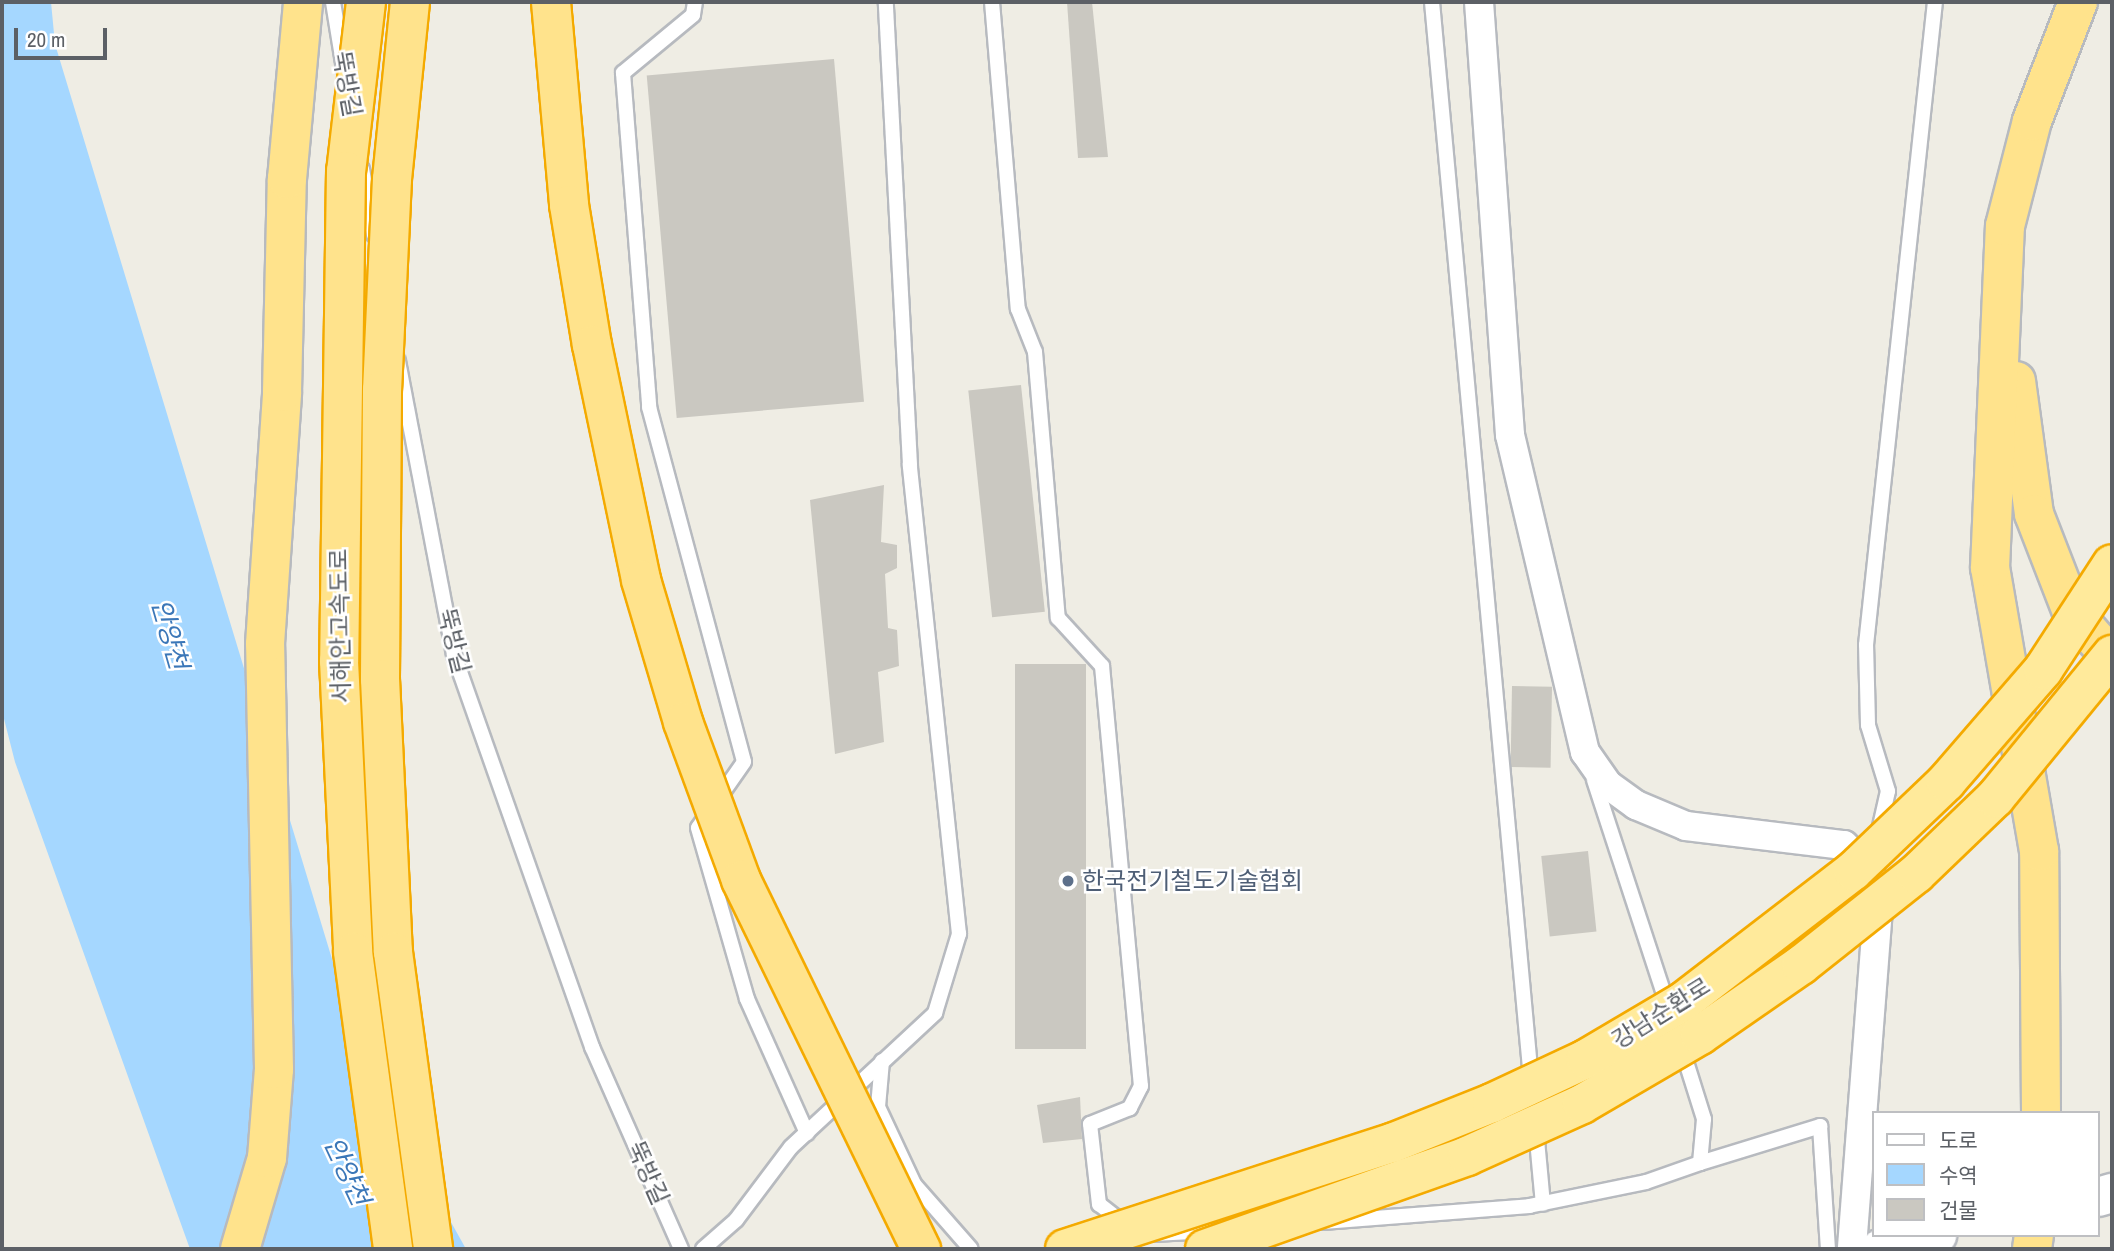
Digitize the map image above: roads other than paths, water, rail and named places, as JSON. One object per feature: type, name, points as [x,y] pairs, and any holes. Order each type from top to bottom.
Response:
[{"type":"highway","points":[[240,1249],[267,1158],[274,1069],[265,643],[282,392],[287,179],[303,2]]},
{"type":"highway","name":"서해안고속도로","points":[[366,2],[346,171],[339,661],[353,952],[393,1249]]},
{"type":"highway","name":"서해안고속도로","points":[[410,2],[392,179],[382,390],[380,679],[393,953],[433,1249]]},
{"type":"highway","points":[[551,2],[569,205],[596,370],[641,580],[683,722],[741,880],[921,1249]]},
{"type":"highway","points":[[2041,1111],[2039,851],[1990,568],[2005,226],[2032,121],[2078,2]]},
{"type":"highway","points":[[2005,226],[2013,362],[2034,514],[2072,612],[2112,656]]},
{"type":"highway","name":"강남순환로","points":[[1065,1249],[1281,1180],[1480,1108],[1586,1059],[1684,1001],[1853,871],[1946,782],[2043,670],[2112,564]]},
{"type":"highway","name":"강남순환로","points":[[1205,1249],[1466,1156],[1582,1104],[1700,1035],[1801,965],[1916,874],[1995,798],[2112,656]]},
{"type":"main road","points":[[1880,1249],[1929,1237]]},
{"type":"street","points":[[1479,2],[1510,435],[1585,752],[1607,784],[1636,805],[1686,826],[1844,845],[1870,871],[1878,909],[1852,1249]]},
{"type":"lane","name":"뚝방길","points":[[333,2],[454,655],[592,1047],[681,1249]]},
{"type":"lane","points":[[695,2],[693,15],[624,73],[649,407],[744,762],[698,828],[747,999],[807,1133]]},
{"type":"lane","points":[[703,1249],[736,1220],[807,1133],[934,1013],[959,934],[910,465],[886,2]]},
{"type":"lane","points":[[992,2],[1018,309],[1035,352],[1058,618],[1102,666],[1141,1086],[1130,1108],[1090,1124],[1099,1204],[1123,1224],[1160,1235],[1543,1204],[1646,1182],[1820,1126],[1828,1249]]},
{"type":"lane","points":[[1432,2],[1543,1204]]},
{"type":"lane","points":[[1870,871],[1888,791],[1868,725],[1866,645],[1935,2]]},
{"type":"lane","points":[[1585,752],[1704,1119],[1700,1163]]},
{"type":"lane","points":[[882,1062],[878,1107],[914,1184],[971,1249]]},
{"type":"water","name":"안양천","points":[[2,2],[51,2],[55,44],[365,1068],[466,1249],[190,1249],[15,762],[2,711]]},
{"type":"place","name":"한국전기철도기술협회","points":[[1068,881]]}]
